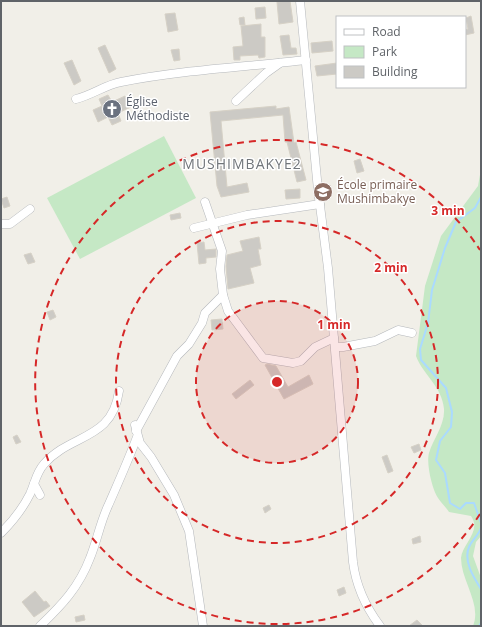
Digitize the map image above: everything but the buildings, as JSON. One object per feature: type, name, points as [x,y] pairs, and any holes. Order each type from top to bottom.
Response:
[{"type":"street","points":[[300,1],[320,204],[328,268],[354,572],[364,601],[380,626]]},
{"type":"street","points":[[76,100],[105,86],[121,82],[199,71],[306,60]]},
{"type":"street","points":[[236,101],[266,73],[281,63]]},
{"type":"street","points":[[205,202],[222,250],[220,269],[223,295],[228,311],[263,358],[293,363],[301,361],[315,347],[334,338]]},
{"type":"street","points":[[194,228],[247,215],[320,204]]},
{"type":"street","points":[[1,224],[10,224],[30,209]]},
{"type":"street","points":[[40,626],[74,590],[90,558],[108,506],[122,477],[136,431],[178,356],[189,344],[202,323],[205,313],[223,295]]},
{"type":"street","points":[[335,347],[375,341],[398,330],[412,333]]},
{"type":"street","points":[[1,533],[27,500],[38,471],[52,455],[104,425],[116,408],[119,391]]},
{"type":"street","points":[[136,431],[140,443],[155,463],[174,494],[189,531],[204,626]]},
{"type":"street","points":[[34,484],[40,495]]},
{"type":"green space","points":[[164,136],[196,198],[80,259],[47,198]]},
{"type":"green space","points":[[481,169],[481,536],[476,542],[473,556],[481,578],[481,626],[473,626],[475,609],[464,575],[461,558],[473,532],[474,522],[471,516],[449,512],[438,498],[434,489],[430,476],[428,457],[443,421],[443,401],[436,387],[419,363],[416,356],[425,286],[441,236],[478,186]]},
{"type":"waterway","points":[[481,197],[475,208],[456,222],[445,248],[432,290],[428,323],[420,349],[421,360],[446,388],[452,412],[451,427],[440,441],[436,460],[445,473],[450,503],[460,509],[466,503],[474,503],[481,523]]},
{"type":"waterway","points":[[481,528],[469,547],[467,558],[470,569],[481,589]]},
{"type":"place","name":"Église Méthodiste","points":[[112,109]]},
{"type":"place","name":"École primaire Mushimbakye","points":[[323,192]]},
{"type":"district","name":"MUSHIMBAKYE2","points":[[242,164]]}]
